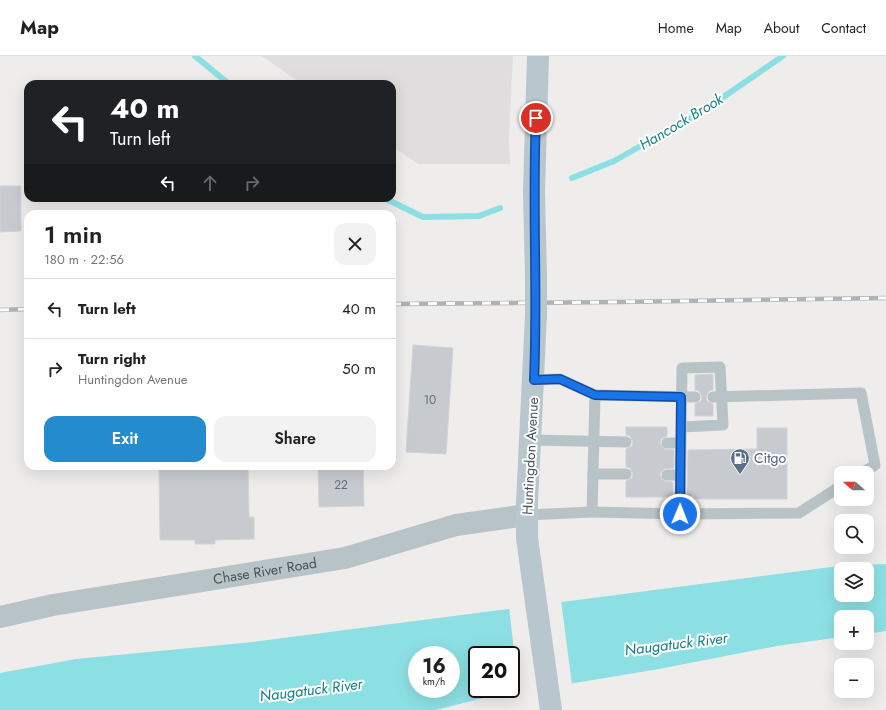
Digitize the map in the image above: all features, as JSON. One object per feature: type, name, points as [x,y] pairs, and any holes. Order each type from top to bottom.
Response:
[{"type":"main road","name":"Huntingdon Avenue","points":[[538,56],[534,192],[536,315],[527,538],[551,710]]},
{"type":"street","name":"Chase River Road","points":[[0,617],[53,605],[345,558],[456,525],[527,515]]},
{"type":"lane","points":[[680,514],[680,442],[682,368],[720,367],[717,397],[723,425],[681,426]]},
{"type":"lane","points":[[534,380],[560,379],[595,395],[695,397]]},
{"type":"lane","points":[[717,397],[861,393],[875,465],[873,466]]},
{"type":"lane","points":[[592,512],[595,395]]},
{"type":"lane","points":[[531,440],[626,442]]},
{"type":"lane","points":[[667,443],[680,442]]},
{"type":"lane","points":[[593,474],[626,474]]},
{"type":"lane","points":[[667,475],[680,475]]},
{"type":"lane","points":[[527,515],[592,512],[680,514],[799,513],[834,490]]},
{"type":"shaded area","points":[[262,56],[513,56],[509,138],[510,164],[418,164],[396,149],[396,80],[296,80]]},
{"type":"water","name":"Naugatuck River","points":[[886,564],[886,631],[874,633],[874,610],[834,610],[834,638],[777,646],[659,669],[520,692],[520,646],[468,646],[468,698],[483,698],[436,710],[0,710],[0,673],[76,659],[253,642],[834,567],[834,602],[874,602],[874,565]]},
{"type":"pier","points":[[561,600],[572,685],[520,694],[520,646],[513,646],[509,607]]},
{"type":"building","points":[[0,186],[21,186],[21,231],[0,232]]},
{"type":"building","points":[[413,345],[453,348],[446,454],[406,452]]},
{"type":"building","points":[[713,374],[713,390],[709,391],[706,397],[707,401],[713,404],[713,416],[695,416],[695,404],[701,401],[702,397],[699,391],[695,390],[695,375]]},
{"type":"building","points":[[626,427],[667,427],[667,436],[661,439],[660,443],[664,449],[674,450],[674,468],[664,469],[660,475],[664,481],[673,482],[673,497],[626,497],[626,481],[632,478],[633,474],[630,468],[626,467],[626,449],[632,446],[633,442],[630,436],[626,435]]},
{"type":"building","name":"Citgo","points":[[757,428],[787,428],[787,499],[694,499],[694,496],[687,496],[688,450],[757,449]]},
{"type":"building","points":[[159,470],[248,470],[249,517],[254,517],[254,539],[215,540],[215,544],[195,544],[195,540],[160,540]]},
{"type":"building","points":[[318,470],[363,470],[364,506],[319,507]]},
{"type":"waterway","name":"Hancock Brook","points":[[195,56],[224,80]]},
{"type":"waterway","name":"Hancock Brook","points":[[572,178],[614,161],[703,111],[783,56]]},
{"type":"waterway","name":"Hancock Brook","points":[[392,202],[423,217],[479,216],[500,208]]},
{"type":"railway","points":[[396,304],[886,298]]},
{"type":"railway","points":[[0,310],[24,309]]},
{"type":"place","name":"Citgo","points":[[740,475]]},
{"type":"route","points":[[536,118],[534,192],[536,315],[534,380],[560,379],[595,395],[681,397],[680,514]]}]
